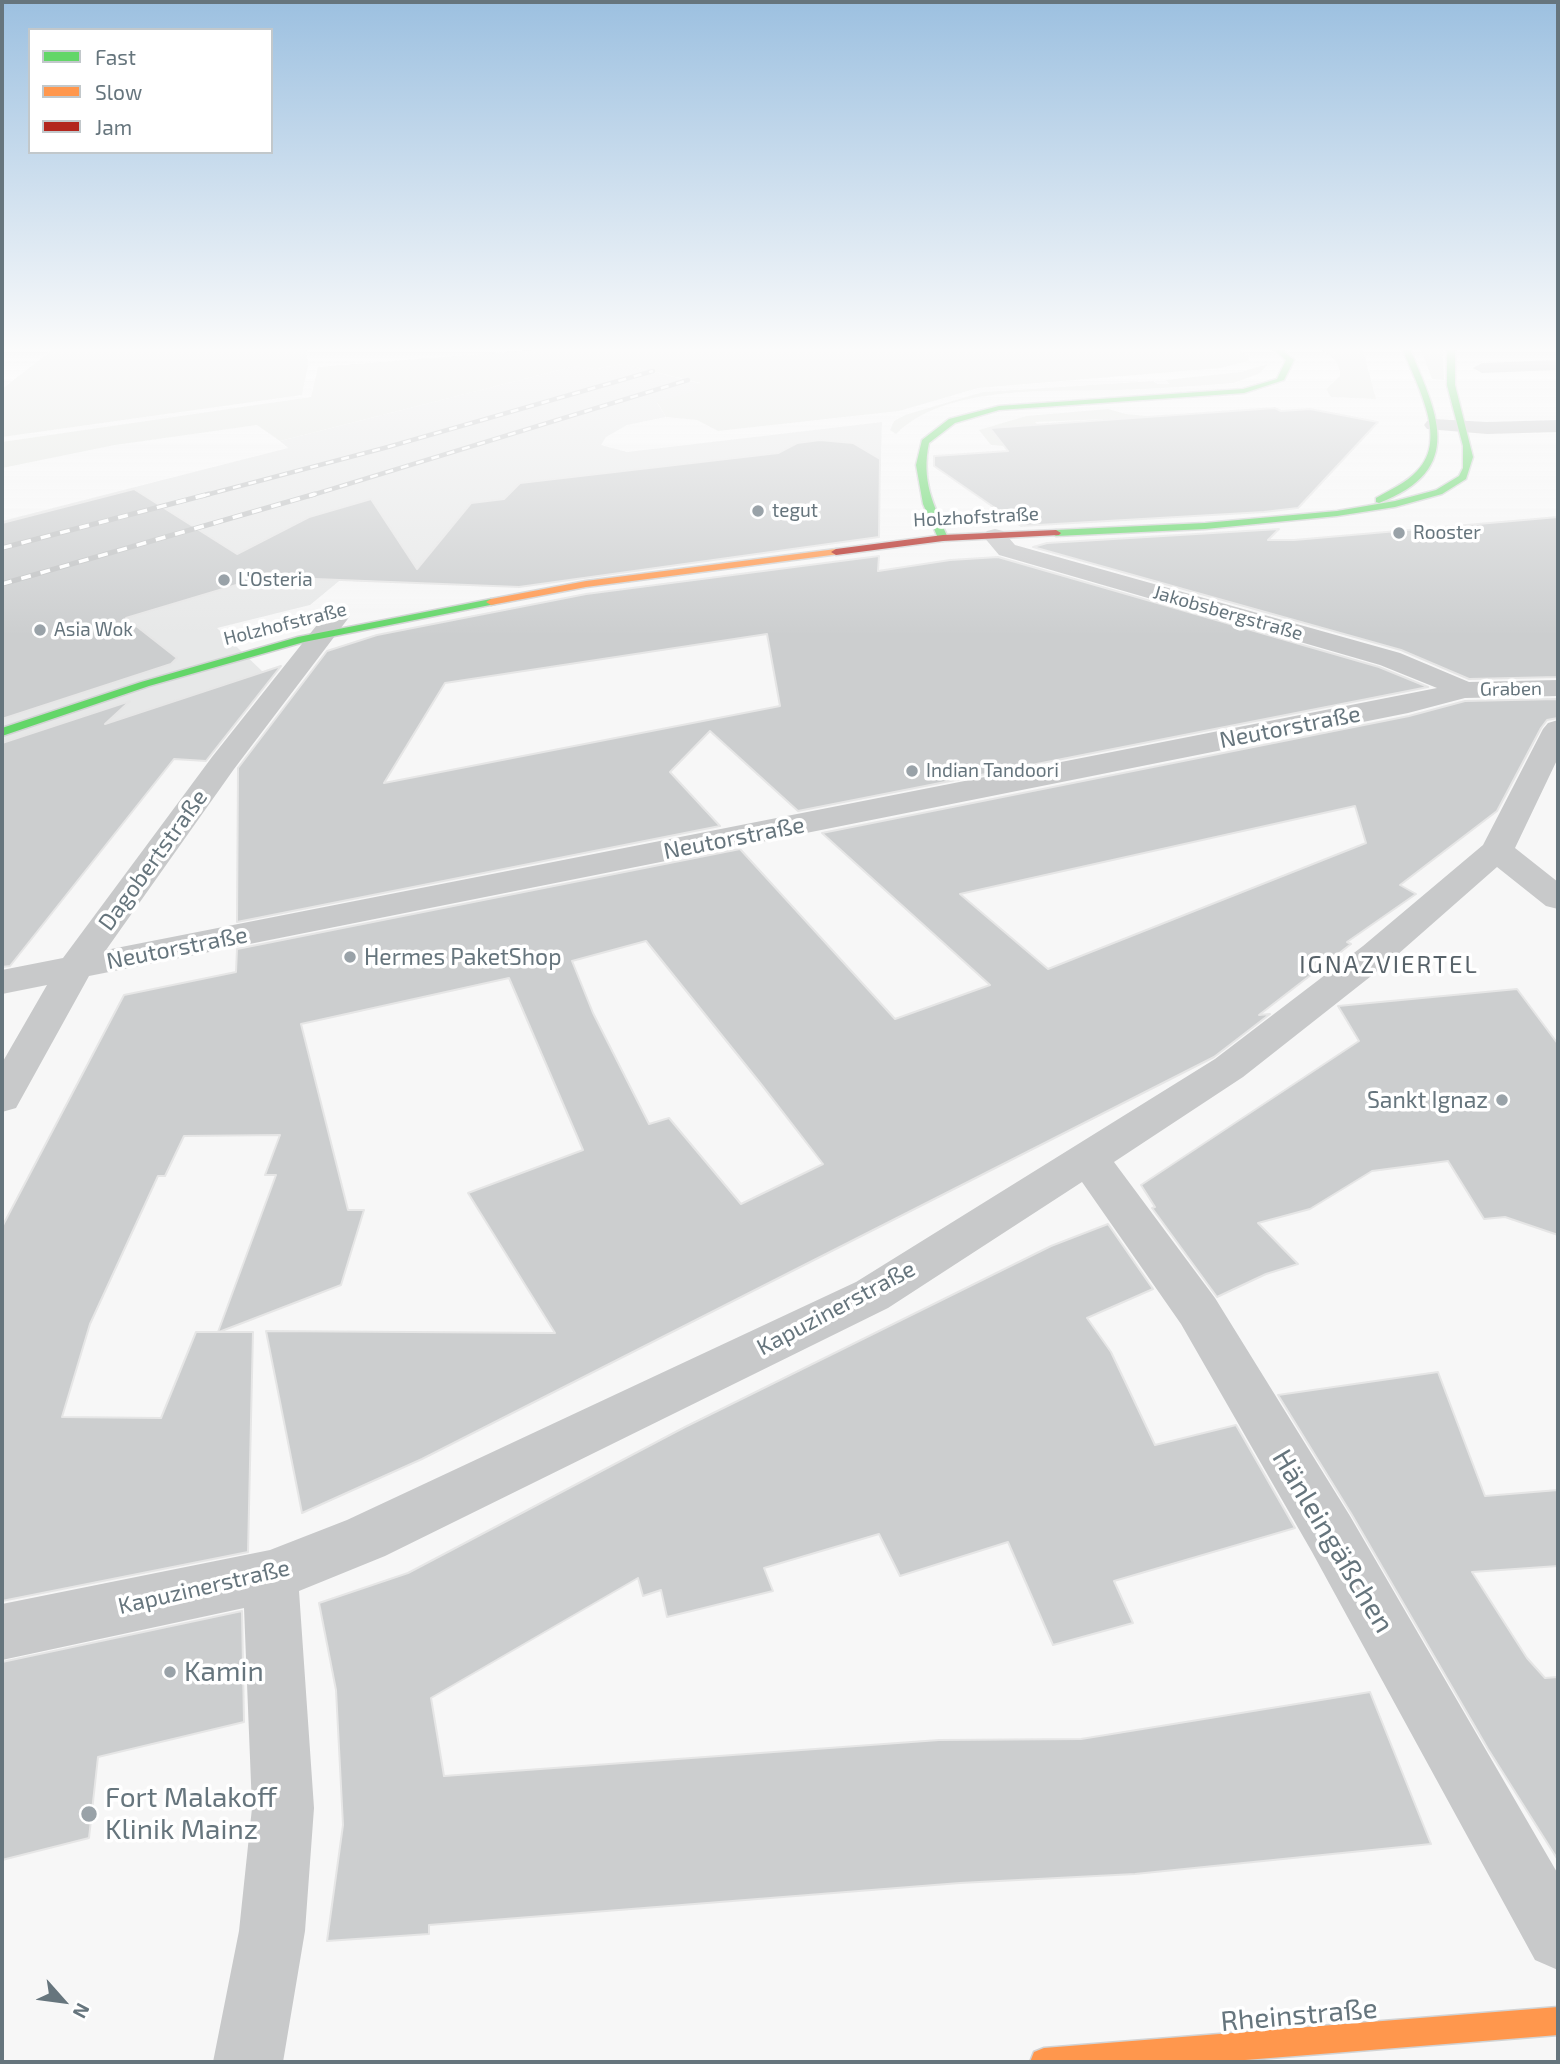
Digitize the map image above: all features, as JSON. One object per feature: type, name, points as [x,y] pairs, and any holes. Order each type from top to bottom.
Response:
[{"type":"street","points":[[925,443],[921,467],[929,513],[943,538]]},
{"type":"street","name":"Holzhofstraße","points":[[1369,507],[1429,463],[1434,454],[1434,443]]},
{"type":"street","name":"Holzhofstraße","points":[[253,636],[586,584],[943,538],[1242,523],[1412,501],[1453,486],[1463,477],[1471,461],[1466,443]]},
{"type":"street","name":"Jakobsbergstraße","points":[[995,536],[1006,550],[1390,659],[1465,690]]},
{"type":"street","name":"Holzhofstraße","points":[[2,733],[329,625],[458,596],[586,584]]},
{"type":"street","name":"Dagobertstraße","points":[[2,1098],[75,968],[223,763],[329,625]]},
{"type":"street","points":[[99,682],[165,660]]},
{"type":"street","name":"Graben","points":[[1465,690],[1558,688]]},
{"type":"street","name":"Neutorstraße","points":[[2,982],[1408,704],[1465,690]]},
{"type":"street","points":[[2,718],[41,701]]},
{"type":"street","name":"Kapuzinerstraße","points":[[2,1632],[270,1576],[366,1538],[872,1294],[1229,1068],[1376,954],[1497,850],[1558,729]]},
{"type":"street","points":[[1497,850],[1558,899]]},
{"type":"street","name":"Hänleingäßchen","points":[[1088,1158],[1198,1311],[1331,1534],[1558,1937]]},
{"type":"street","points":[[248,2062],[272,1931],[283,1808],[270,1576]]},
{"type":"street","name":"Rheinstraße","points":[[1044,2062],[1558,2021]]},
{"type":"shaded area","points":[[2,443],[127,443],[115,445],[2,468]]},
{"type":"shaded area","points":[[283,443],[602,443],[627,452],[701,443],[881,443],[879,517],[344,577],[310,605],[217,628],[263,672],[190,738],[30,940],[2,946],[2,521],[288,448]]},
{"type":"building","points":[[796,443],[854,443],[880,459],[879,537],[519,587],[263,577],[126,618],[177,658],[171,664],[2,719],[2,523],[134,489],[237,554],[309,517],[371,499],[417,569],[471,503],[504,499],[520,483],[778,453]]},
{"type":"building","points":[[1002,443],[1358,443],[1298,508],[1021,526],[934,466],[934,456],[1008,451]]},
{"type":"building","points":[[1558,517],[1558,677],[1469,679],[1401,650],[1033,547],[1047,543],[1279,529],[1268,540],[1294,540]]},
{"type":"building","points":[[879,556],[878,571],[950,560],[998,557],[1379,667],[1428,687],[798,811],[710,731],[670,772],[720,826],[237,922],[238,768],[327,651],[377,635],[586,594]],"holes":[[[767,634],[780,706],[384,783],[445,683]]]},
{"type":"building","points":[[281,666],[206,761],[174,759],[10,966],[2,967],[2,743],[130,701],[105,724]]},
{"type":"building","points":[[1558,699],[1558,718],[1547,720],[1541,728],[1497,811],[1400,885],[1416,894],[1347,942],[1351,944],[1259,1015],[1270,1014],[1214,1057],[422,1459],[302,1513],[266,1331],[555,1333],[468,1193],[583,1150],[509,978],[301,1024],[348,1210],[364,1210],[341,1285],[219,1332],[253,1332],[248,1552],[2,1601],[2,1227],[124,995],[236,972],[237,949],[740,849],[895,1019],[990,985],[822,833],[1409,716],[1465,701]],"holes":[[[1355,806],[1366,843],[1048,969],[960,894]],[[646,941],[823,1164],[741,1204],[669,1118],[649,1124],[593,1013],[572,961]],[[280,1135],[265,1175],[276,1175],[218,1332],[196,1332],[161,1418],[62,1417],[90,1324],[158,1176],[165,1176],[184,1136]]]},
{"type":"building","points":[[1517,989],[1558,1044],[1558,1235],[1505,1217],[1484,1219],[1448,1161],[1372,1171],[1310,1209],[1258,1223],[1298,1264],[1266,1274],[1217,1297],[1152,1208],[1155,1207],[1141,1185],[1359,1041],[1338,1006]]},
{"type":"building","points":[[1108,1224],[1153,1289],[1087,1318],[1111,1352],[1155,1445],[1236,1425],[1295,1528],[1114,1581],[1133,1623],[1053,1645],[1008,1542],[900,1576],[879,1534],[764,1568],[773,1591],[667,1617],[661,1590],[643,1596],[638,1578],[431,1698],[444,1776],[939,1740],[1081,1739],[1370,1692],[1431,1844],[1135,1874],[960,1883],[429,1925],[429,1934],[327,1941],[343,1825],[336,1690],[319,1603],[408,1573],[685,1427],[1051,1246]]},
{"type":"building","points":[[1438,1372],[1485,1496],[1558,1490],[1558,1566],[1472,1572],[1527,1658],[1545,1678],[1558,1677],[1558,1860],[1488,1749],[1352,1515],[1278,1395]]},
{"type":"building","points":[[242,1611],[244,1722],[98,1757],[89,1838],[2,1860],[2,1662]]},
{"type":"railway","points":[[202,496],[401,443]]},
{"type":"railway","points":[[309,496],[481,443]]},
{"type":"railway","points":[[2,548],[209,494]]},
{"type":"railway","points":[[2,584],[315,494]]},
{"type":"traffic: fast","points":[[925,443],[920,465],[928,504],[943,538]]},
{"type":"traffic: fast","points":[[1379,500],[1408,483],[1424,469],[1434,443]]},
{"type":"traffic: fast","points":[[1056,533],[1272,521],[1395,504],[1439,492],[1463,477],[1469,457],[1467,443]]},
{"type":"traffic: fast","points":[[2,732],[145,684],[302,639],[491,602]]},
{"type":"traffic: slow","points":[[491,602],[586,584],[836,552]]},
{"type":"traffic: slow","points":[[1044,2062],[1558,2021]]},
{"type":"traffic: jam","points":[[836,552],[943,538],[1056,533]]},
{"type":"place","name":"tegut","points":[[758,511]]},
{"type":"place","name":"Rooster","points":[[1399,533]]},
{"type":"place","name":"L'Osteria","points":[[224,580]]},
{"type":"place","name":"Asia Wok","points":[[40,630]]},
{"type":"place","name":"Indian Tandoori","points":[[912,771]]},
{"type":"place","name":"Hermes PaketShop","points":[[350,957]]},
{"type":"place","name":"Sankt Ignaz","points":[[1502,1100]]},
{"type":"place","name":"Kamin","points":[[170,1672]]},
{"type":"place","name":"Fort Malakoff Klinik Mainz","points":[[89,1814]]},
{"type":"district","name":"IGNAZVIERTEL","points":[[1389,965]]}]
